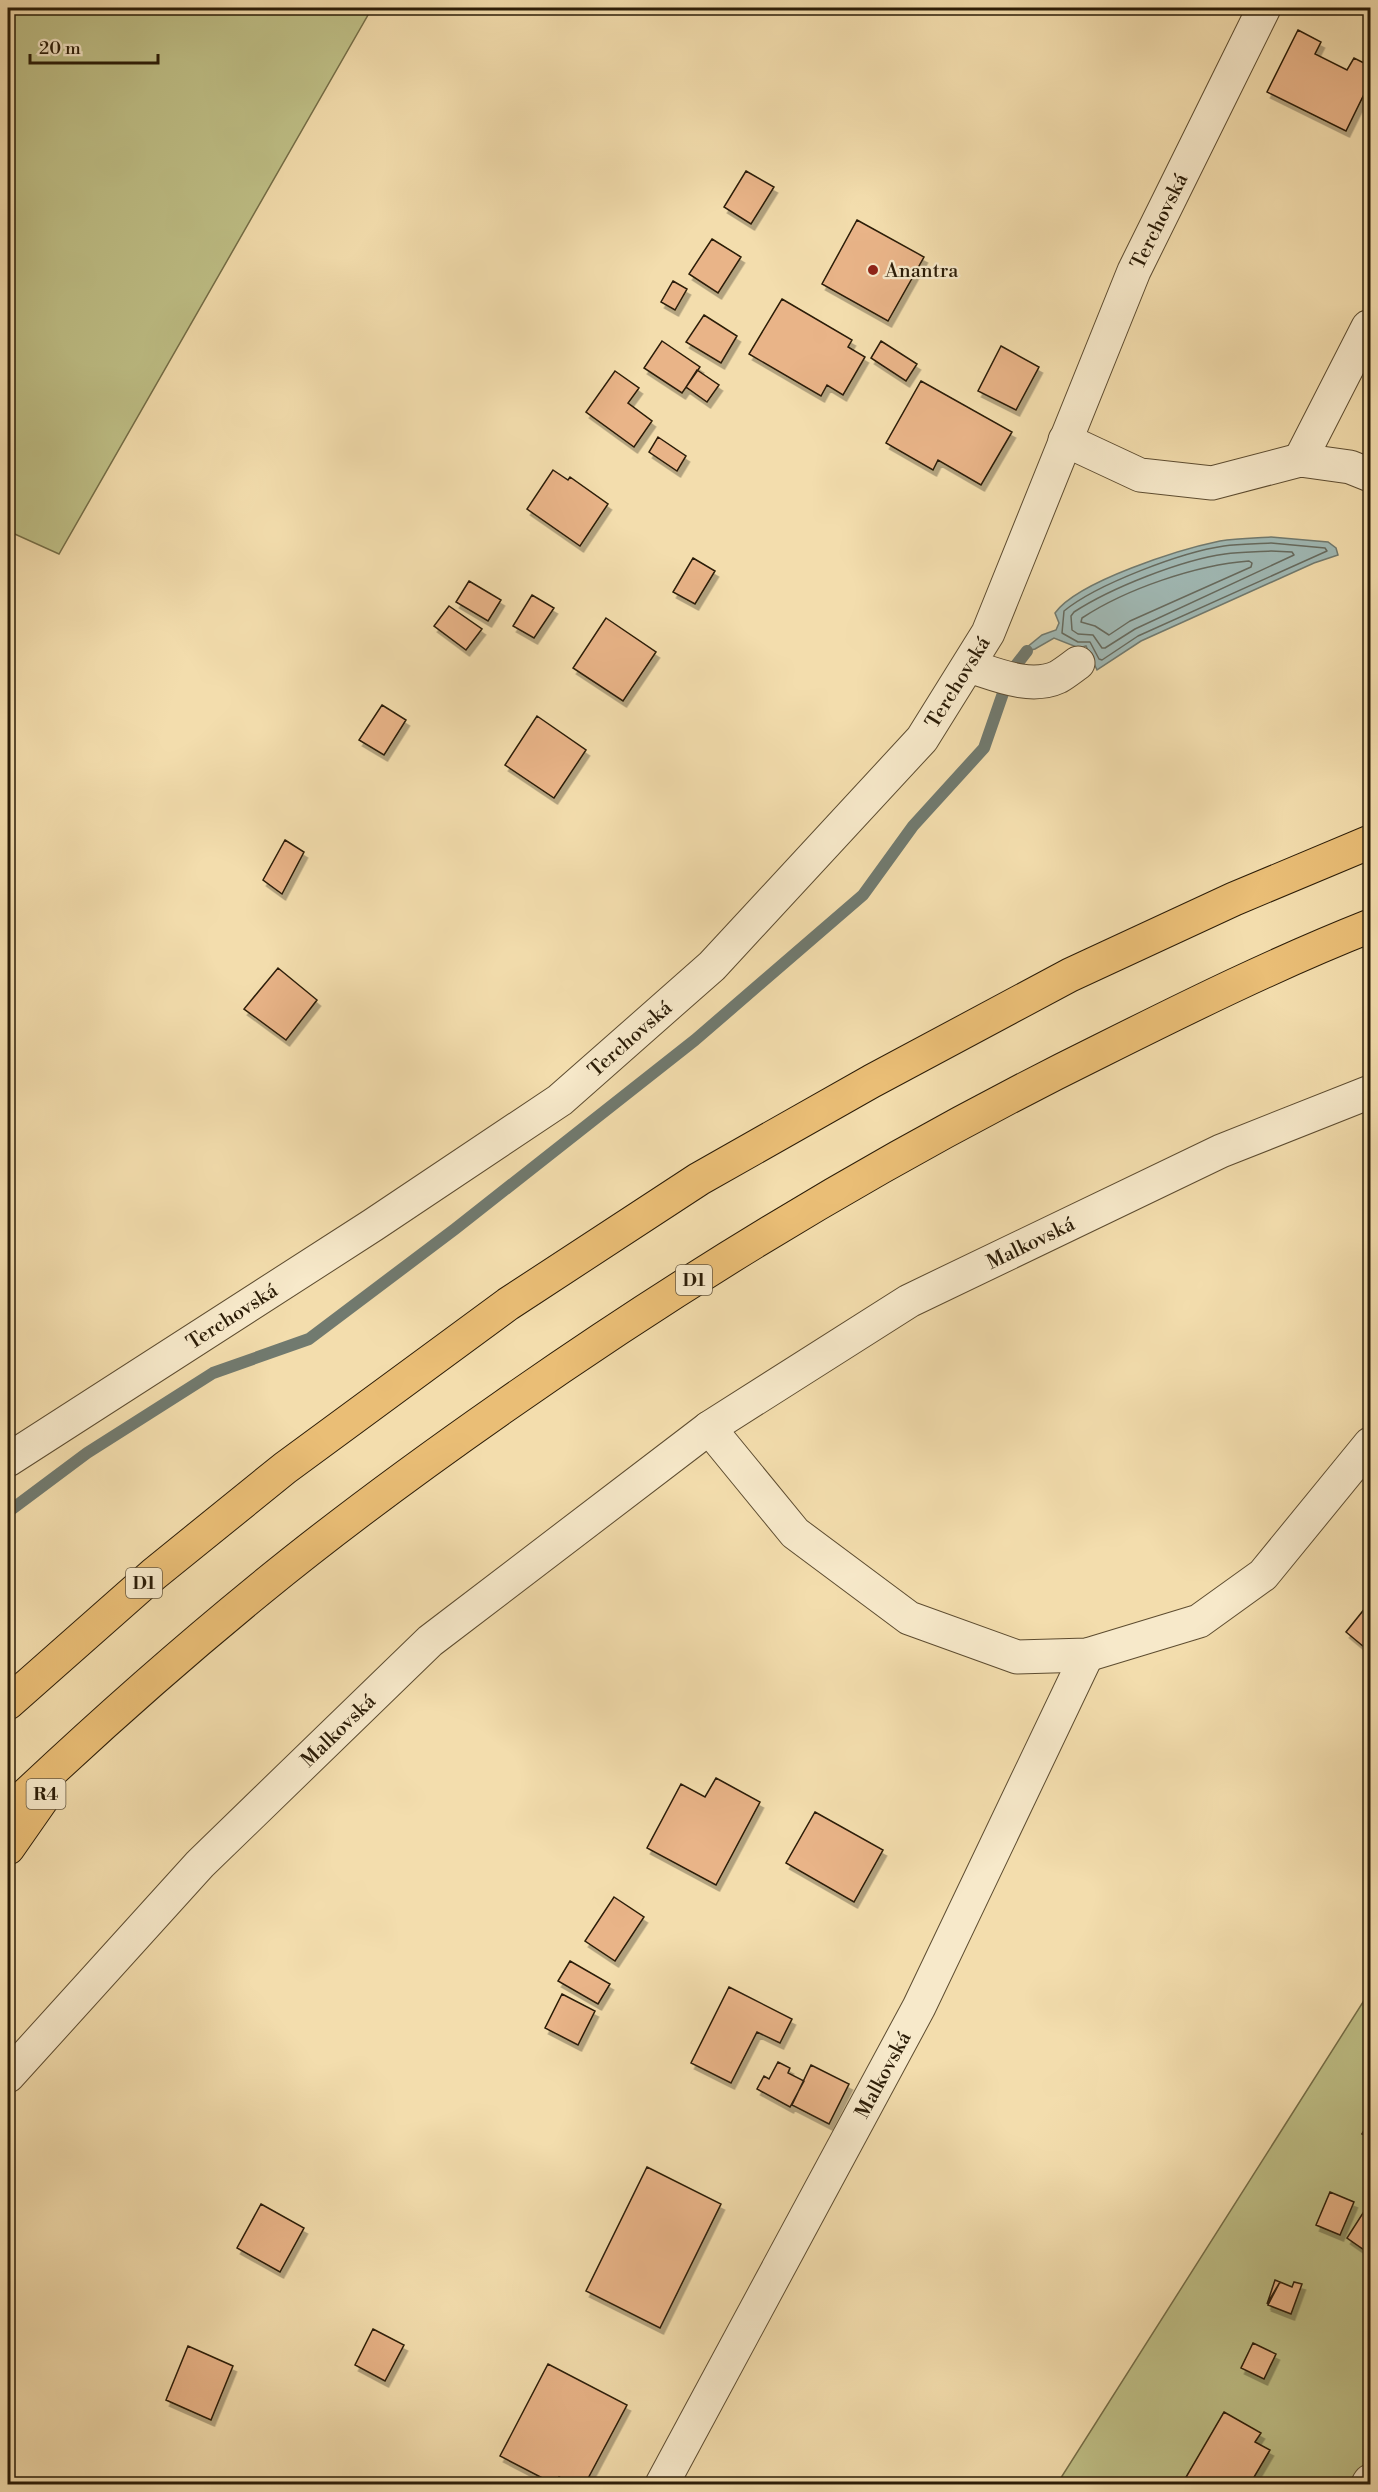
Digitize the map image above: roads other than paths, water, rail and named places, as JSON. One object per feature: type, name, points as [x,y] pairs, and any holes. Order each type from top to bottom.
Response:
[{"type":"highway","name":"D1","points":[[8,1703],[154,1574],[285,1468],[508,1304],[699,1179],[872,1081],[1070,975],[1234,898],[1371,842]]},
{"type":"highway","name":"D1","points":[[8,1812],[84,1740],[261,1588],[420,1465],[606,1335],[812,1206],[1004,1099],[1190,1006],[1371,926]]},
{"type":"highway","name":"R4","points":[[8,1848],[84,1740]]},
{"type":"street","name":"Terchovská","points":[[8,1460],[373,1225],[560,1100],[712,966],[922,739],[992,672],[988,633],[1134,271],[1264,8]]},
{"type":"street","points":[[1300,460],[1368,327]]},
{"type":"street","points":[[1065,440],[1140,475],[1212,483],[1300,460],[1350,467],[1371,475]]},
{"type":"street","points":[[992,672],[1037,682],[1056,677],[1078,663]]},
{"type":"street","name":"Malkovská","points":[[8,2076],[200,1864],[430,1641],[709,1428],[909,1301],[1221,1151],[1371,1092]]},
{"type":"street","points":[[709,1428],[795,1533],[909,1618],[1017,1657],[1087,1655],[1199,1621],[1263,1575],[1371,1444]]},
{"type":"street","name":"Malkovská","points":[[662,2484],[919,2007],[1087,1655]]},
{"type":"water","points":[[1271,537],[1328,542],[1336,548],[1338,555],[1314,563],[1141,641],[1097,670],[1086,646],[1079,648],[1054,638],[1027,651],[1026,648],[1042,635],[1056,630],[1059,623],[1055,613],[1067,601],[1107,578],[1203,545],[1232,539]]},
{"type":"waterway","points":[[8,1512],[87,1453],[213,1373],[309,1339],[455,1229],[695,1040],[863,895],[913,826],[984,748],[1010,673],[1027,651]]},
{"type":"place","name":"Anantra","points":[[873,270]]}]
